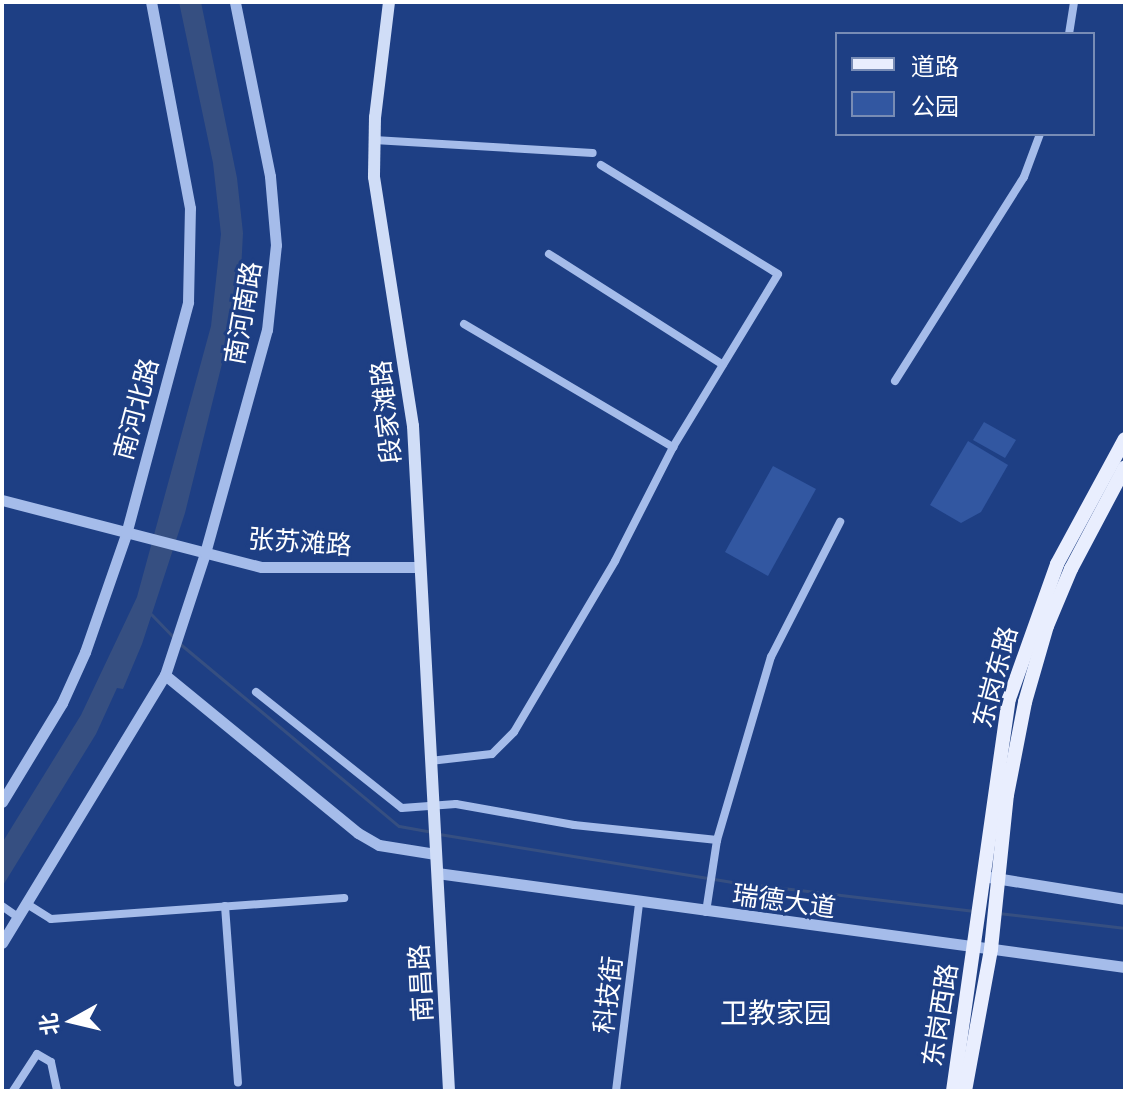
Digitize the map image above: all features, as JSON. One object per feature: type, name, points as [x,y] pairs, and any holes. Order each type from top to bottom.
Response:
[{"type":"main road","name":"段家滩路","points":[[389,2],[374,140],[374,177],[413,426],[435,849]]},
{"type":"main road","name":"东岗东路","points":[[975,946],[1009,699],[1057,564],[1125,439]]},
{"type":"main road","name":"东岗东路","points":[[991,949],[1007,795],[1047,626],[1089,531],[1125,467]]},
{"type":"main road","name":"南昌路","points":[[435,849],[449,1091]]},
{"type":"main road","name":"东岗西路","points":[[953,1091],[975,946]]},
{"type":"main road","name":"东岗西路","points":[[965,1091],[991,949]]},
{"type":"street","name":"南河北路","points":[[2,802],[62,703],[126,534],[188,302],[193,257],[190,208],[151,2]]},
{"type":"street","name":"南河南路","points":[[165,675],[205,553],[267,330],[275,280],[270,176],[235,2]]},
{"type":"street","points":[[1069,32],[1074,2]]},
{"type":"street","points":[[895,381],[1024,177],[1039,136]]},
{"type":"street","points":[[374,140],[593,153]]},
{"type":"street","points":[[430,761],[492,754],[514,732],[615,561],[673,447],[778,274],[601,165]]},
{"type":"street","points":[[549,254],[723,365]]},
{"type":"street","points":[[464,324],[673,447]]},
{"type":"street","points":[[2,500],[126,534]]},
{"type":"street","points":[[706,912],[717,840],[771,657],[840,522]]},
{"type":"street","name":"张苏滩路","points":[[126,534],[205,553],[301,570],[418,567]]},
{"type":"street","points":[[2,943],[165,675],[358,833],[379,845],[435,849]]},
{"type":"street","points":[[256,692],[402,808],[433,804],[717,840]]},
{"type":"street","name":"瑞德大道","points":[[437,873],[1125,967]]},
{"type":"street","points":[[982,882],[999,888],[1125,899]]},
{"type":"street","points":[[27,904],[51,919],[344,898]]},
{"type":"street","name":"科技街","points":[[616,1091],[639,903]]},
{"type":"street","points":[[2,906],[18,917]]},
{"type":"street","points":[[225,906],[238,1083]]},
{"type":"street","points":[[13,1091],[37,1054],[51,1062],[57,1091]]},
{"type":"green space","points":[[984,422],[1016,440],[1005,458],[973,440]]},
{"type":"green space","points":[[968,441],[1008,465],[981,512],[961,523],[930,505]]},
{"type":"green space","points":[[773,466],[816,489],[768,576],[725,552]]},
{"type":"shaded area","points":[[179,2],[201,2],[237,178],[243,233],[240,291],[185,513],[142,644],[123,689],[117,688],[96,734],[2,887],[2,843],[81,715],[137,597],[211,326],[221,234],[213,163]]},
{"type":"waterway","points":[[151,614],[173,637]]},
{"type":"waterway","points":[[179,643],[399,826],[432,832]]},
{"type":"waterway","points":[[439,834],[732,882],[974,911]]},
{"type":"waterway","points":[[998,913],[1125,928]]},
{"type":"district","name":"卫教家园","points":[[776,1012]]}]
